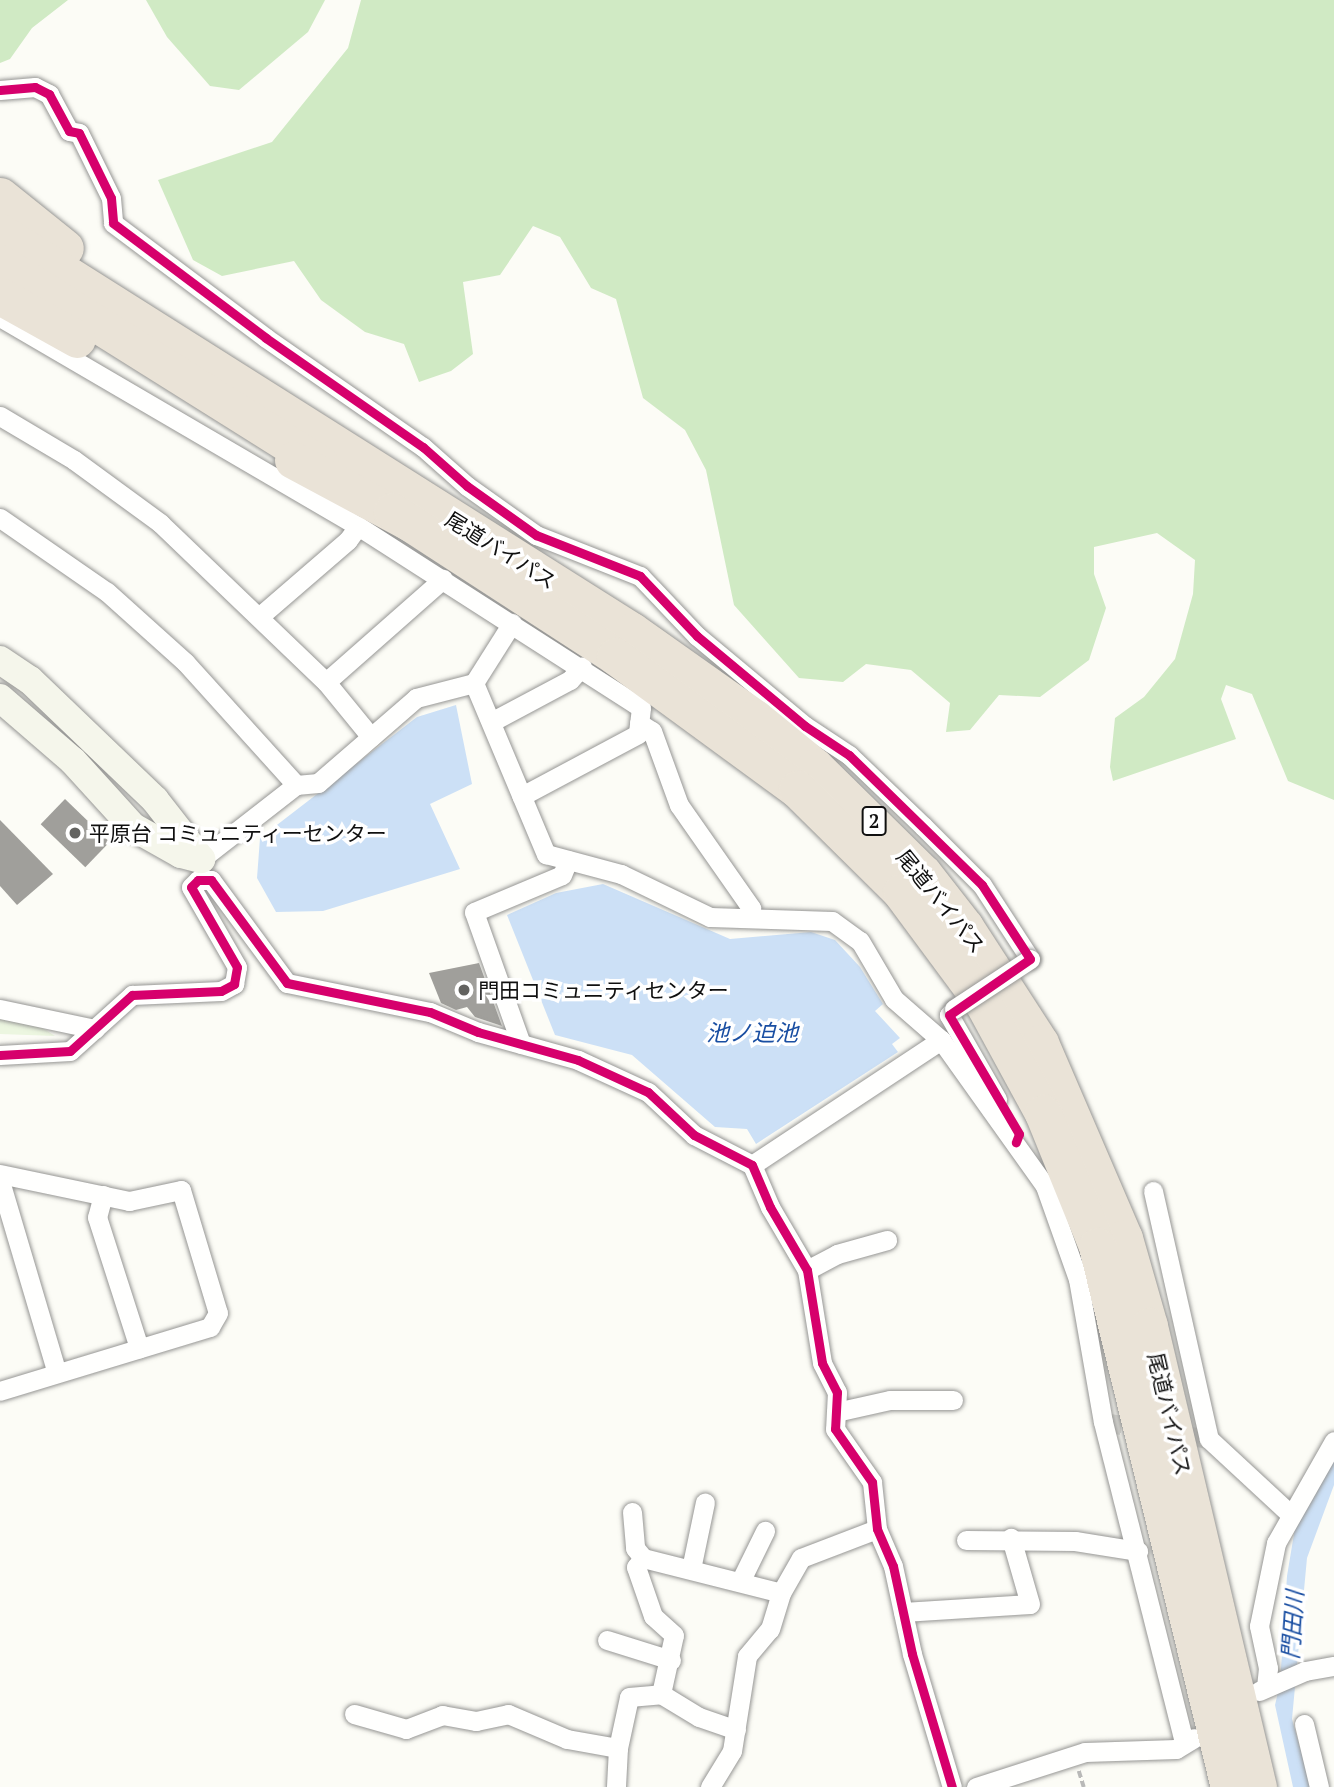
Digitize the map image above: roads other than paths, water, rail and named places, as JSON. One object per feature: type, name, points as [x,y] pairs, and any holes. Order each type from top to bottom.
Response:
[{"type":"highway","points":[[0,196],[250,390]]},
{"type":"highway","name":"尾道バイパス","points":[[0,232],[632,631],[755,718],[873,820],[965,927],[1040,1043],[1124,1238],[1149,1326],[1258,1787]]},
{"type":"highway","name":"尾道バイパス","points":[[0,263],[421,529],[627,664],[797,789],[901,892],[983,1003],[1043,1113],[1097,1246],[1229,1787]]},
{"type":"highway","points":[[1,315],[421,529]]},
{"type":"street","points":[[0,90],[35,87],[49,94],[69,131],[79,133],[85,144],[111,198],[113,223],[536,535],[640,576],[697,636],[805,726],[849,755],[982,885],[1030,960],[954,1009],[949,1015],[1019,1134],[1016,1142]]},
{"type":"street","points":[[1,315],[358,526],[582,666],[641,708],[638,734],[522,796]]},
{"type":"street","points":[[0,416],[74,460],[160,523],[326,682],[370,737]]},
{"type":"street","points":[[0,518],[107,592],[185,662],[296,785]]},
{"type":"street","points":[[260,616],[348,540],[358,526]]},
{"type":"street","points":[[326,682],[443,579]]},
{"type":"street","points":[[201,859],[296,785],[318,783],[416,698],[474,683],[512,623]]},
{"type":"street","points":[[0,660],[30,680],[155,800],[201,859]]},
{"type":"street","points":[[491,722],[570,680],[582,666]]},
{"type":"street","points":[[474,683],[546,853],[621,874],[710,917],[832,921],[860,941],[894,999],[941,1040],[1045,1186],[1065,1234],[1083,1303],[1104,1422],[1190,1740],[1176,1749],[1084,1752],[976,1787]]},
{"type":"street","points":[[0,698],[73,761],[133,827],[181,853],[201,859]]},
{"type":"street","points":[[639,723],[652,731],[679,805],[751,908],[750,918]]},
{"type":"street","points":[[133,827],[155,800]]},
{"type":"street","points":[[521,1044],[474,912],[562,875],[568,860]]},
{"type":"street","points":[[0,1055],[70,1051],[132,995],[221,991],[233,984],[237,967],[191,887],[198,880],[211,880],[287,983],[430,1012],[521,1044],[578,1060],[649,1092],[694,1135],[752,1165],[770,1207],[807,1270],[818,1313],[822,1363],[837,1392],[835,1429],[872,1482],[877,1529],[893,1566],[903,1612],[952,1787]]},
{"type":"street","points":[[0,1009],[95,1028]]},
{"type":"street","points":[[752,1165],[941,1040]]},
{"type":"street","points":[[0,1174],[130,1201],[181,1191],[218,1313],[210,1327],[0,1391]]},
{"type":"street","points":[[0,1181],[57,1373]]},
{"type":"street","points":[[1153,1191],[1209,1439],[1289,1513]]},
{"type":"street","points":[[103,1195],[97,1217],[139,1348]]},
{"type":"street","points":[[807,1270],[837,1254],[887,1240]]},
{"type":"street","points":[[836,1412],[890,1400],[953,1400]]},
{"type":"street","points":[[1334,1441],[1289,1513],[1276,1543],[1259,1626],[1268,1668],[1267,1687],[1305,1671],[1334,1666]]},
{"type":"street","points":[[691,1569],[705,1502]]},
{"type":"street","points":[[632,1512],[635,1548],[643,1558],[781,1593]]},
{"type":"street","points":[[710,1787],[732,1751],[747,1656],[770,1629],[781,1593],[801,1558],[877,1529]]},
{"type":"street","points":[[740,1583],[765,1531]]},
{"type":"street","points":[[966,1540],[1011,1538],[1075,1541],[1138,1551]]},
{"type":"street","points":[[903,1612],[1030,1604],[1011,1538]]},
{"type":"street","points":[[616,1787],[618,1748],[629,1697],[650,1699],[661,1694],[671,1660],[674,1635],[653,1616],[636,1567],[643,1558]]},
{"type":"street","points":[[607,1640],[671,1660]]},
{"type":"street","points":[[661,1694],[699,1717],[736,1730]]},
{"type":"street","points":[[354,1714],[406,1729],[442,1715],[476,1721],[508,1714],[567,1739],[618,1748]]},
{"type":"street","points":[[1304,1724],[1319,1787]]},
{"type":"water","points":[[456,705],[472,784],[430,804],[460,869],[323,911],[276,912],[257,878],[260,838],[417,717]]},
{"type":"water","name":"池ノ迫池","points":[[603,884],[730,939],[811,932],[835,940],[860,967],[883,1004],[875,1011],[900,1038],[892,1044],[898,1052],[756,1144],[747,1129],[715,1127],[632,1055],[555,1035],[507,915],[556,893]]},
{"type":"water","name":"門田川","points":[[1334,1448],[1334,1485],[1307,1558],[1292,1719],[1311,1787],[1293,1787],[1275,1705],[1280,1684],[1287,1576],[1297,1516]]},
{"type":"tunnel","points":[[1103,1422],[1209,1439]]},
{"type":"place","name":"平原台 コミュニティーセンター","points":[[75,833]]},
{"type":"place","name":"門田コミュニティセンター","points":[[464,990]]}]
